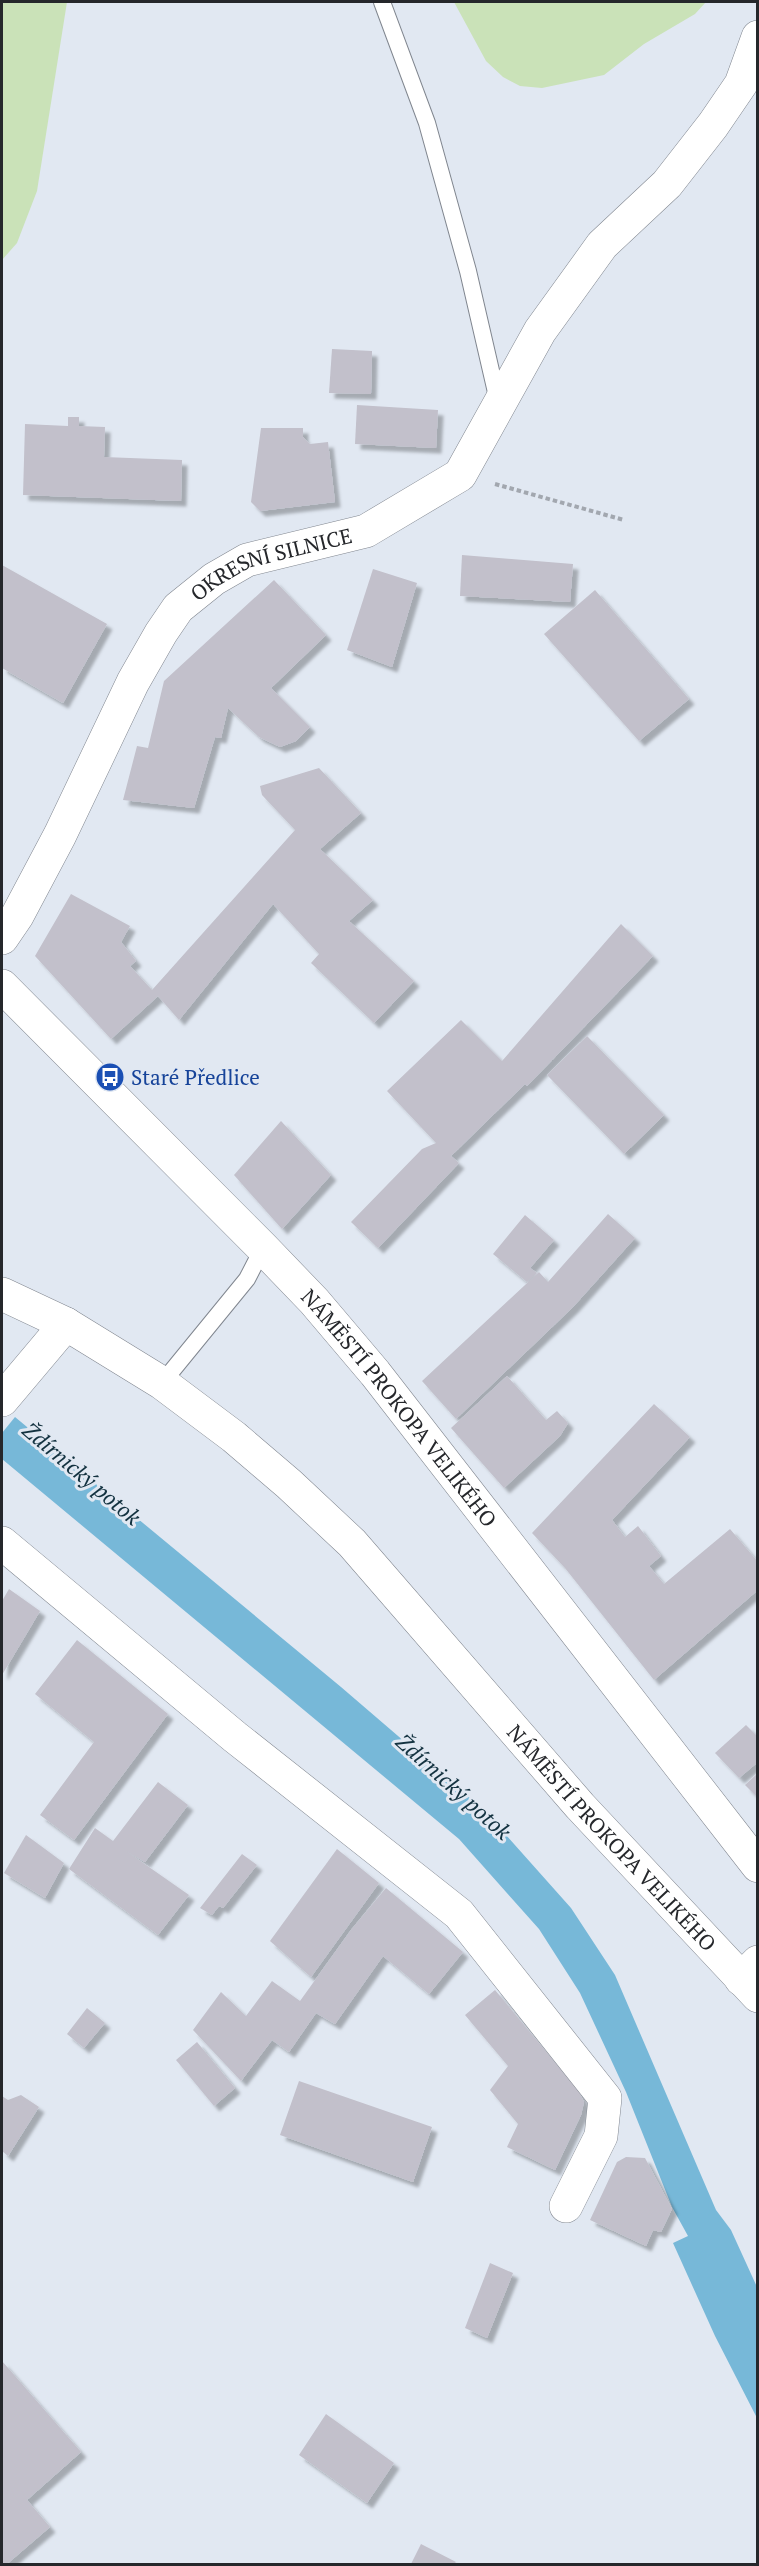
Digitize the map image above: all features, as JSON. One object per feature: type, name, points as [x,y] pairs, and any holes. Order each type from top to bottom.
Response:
[{"type":"street","points":[[460,475],[540,331],[602,245],[667,184],[713,125],[741,84],[758,37]]},
{"type":"street","name":"OKRESNÍ SILNICE","points":[[2,938],[17,916],[60,836],[133,682],[160,633],[178,608],[214,579],[247,560],[366,531],[460,475]]},
{"type":"street","name":"NÁMĚSTÍ PROKOPA VELIKÉHO","points":[[2,986],[314,1301],[375,1373],[758,1866]]},
{"type":"street","name":"NÁMĚSTÍ PROKOPA VELIKÉHO","points":[[2,1294],[66,1324],[162,1383],[234,1437],[289,1484],[352,1543],[580,1806],[752,1979]]},
{"type":"street","points":[[2,1400],[66,1324]]},
{"type":"street","points":[[2,1543],[235,1737],[459,1914],[605,2098],[601,2136],[566,2206]]},
{"type":"lane","points":[[382,2],[427,123],[468,271],[498,403]]},
{"type":"lane","points":[[162,1383],[247,1279],[263,1248]]},
{"type":"path","points":[[460,475],[624,520]]},
{"type":"green space","points":[[2,2],[67,2],[37,191],[17,243],[2,260]]},
{"type":"green space","points":[[454,2],[706,2],[695,14],[644,44],[604,75],[542,88],[520,86],[503,77],[486,61]]},
{"type":"water","name":"Ždírnický potok","points":[[15,1417],[341,1687],[483,1809],[571,1908],[615,1975],[716,2210],[731,2230],[757,2287],[757,2418],[715,2336],[673,2243],[688,2236],[672,2207],[626,2092],[580,1993],[539,1929],[459,1839],[2,1459],[2,1433]]},
{"type":"building","points":[[332,349],[372,351],[371,394],[329,393]]},
{"type":"building","points":[[357,405],[438,410],[436,448],[355,444]]},
{"type":"building","points":[[68,417],[79,417],[79,426],[105,427],[104,457],[182,460],[181,501],[23,495],[25,424],[68,426]]},
{"type":"building","points":[[261,428],[303,428],[303,437],[310,444],[328,442],[335,502],[260,511],[251,502]]},
{"type":"building","points":[[462,555],[573,564],[570,602],[460,596]]},
{"type":"building","points":[[2,565],[107,624],[63,703],[2,668]]},
{"type":"building","points":[[373,569],[417,583],[392,667],[347,650]]},
{"type":"building","points":[[274,580],[326,635],[271,688],[310,727],[296,741],[280,747],[259,737],[228,708],[221,738],[215,737],[194,808],[123,800],[137,746],[148,748],[164,681]]},
{"type":"building","points":[[595,590],[689,699],[639,741],[544,634]]},
{"type":"building","points":[[319,768],[361,813],[320,849],[373,900],[349,921],[414,981],[374,1023],[311,963],[319,954],[273,904],[179,1020],[158,996],[111,1039],[35,956],[71,894],[130,926],[121,942],[136,961],[130,966],[152,990],[295,830],[262,795],[260,786]]},
{"type":"building","points":[[621,924],[653,956],[527,1086],[525,1084],[451,1156],[459,1163],[378,1248],[351,1222],[422,1149],[436,1143],[387,1091],[461,1020],[502,1061]]},
{"type":"building","points":[[587,1036],[664,1115],[624,1154],[547,1075]]},
{"type":"building","points":[[281,1121],[331,1175],[282,1229],[234,1175]]},
{"type":"building","points":[[608,1214],[635,1238],[573,1307],[456,1419],[422,1381],[539,1272],[548,1282]]},
{"type":"building","points":[[525,1215],[554,1240],[530,1268],[537,1273],[527,1282],[493,1254]]},
{"type":"building","points":[[507,1376],[546,1420],[557,1411],[568,1423],[560,1436],[504,1488],[451,1428]]},
{"type":"building","points":[[654,1404],[690,1437],[612,1520],[625,1537],[638,1526],[661,1556],[649,1566],[664,1584],[730,1529],[758,1562],[758,1590],[654,1680],[565,1568],[532,1533]]},
{"type":"building","points":[[9,1589],[40,1611],[2,1675],[2,1601]]},
{"type":"building","points":[[77,1640],[168,1714],[74,1840],[40,1815],[94,1742],[35,1694]]},
{"type":"building","points":[[746,1725],[758,1737],[758,1762],[739,1778],[715,1753]]},
{"type":"building","points":[[758,1773],[758,1798],[745,1785]]},
{"type":"building","points":[[158,1782],[188,1805],[145,1862],[126,1851],[189,1895],[158,1935],[69,1869],[95,1828],[113,1841]]},
{"type":"building","points":[[26,1835],[64,1863],[45,1898],[4,1873]]},
{"type":"building","points":[[337,1849],[379,1883],[311,1977],[270,1941]]},
{"type":"building","points":[[242,1854],[257,1865],[223,1908],[219,1906],[212,1915],[200,1908]]},
{"type":"building","points":[[386,1888],[463,1952],[429,1994],[383,1956],[335,2024],[316,2013],[289,2052],[272,2040],[241,2081],[193,2030],[221,1992],[246,2016],[272,1981],[300,2001],[351,1930]]},
{"type":"building","points":[[495,1990],[578,2090],[584,2102],[581,2115],[555,2170],[507,2147],[518,2124],[490,2090],[508,2066],[465,2015]]},
{"type":"building","points":[[87,2008],[105,2023],[84,2048],[67,2034]]},
{"type":"building","points":[[197,2042],[235,2088],[214,2106],[176,2060]]},
{"type":"building","points":[[299,2081],[432,2127],[413,2182],[280,2135]]},
{"type":"building","points":[[21,2095],[39,2107],[8,2156],[2,2151],[2,2096],[8,2100]]},
{"type":"building","points":[[626,2157],[645,2158],[672,2209],[661,2232],[653,2230],[646,2246],[590,2220],[617,2162]]},
{"type":"building","points":[[490,2263],[513,2273],[487,2338],[465,2328]]},
{"type":"building","points":[[2,2361],[81,2452],[27,2500],[50,2527],[7,2564],[2,2564]]},
{"type":"building","points":[[326,2414],[394,2463],[367,2503],[299,2455]]},
{"type":"building","points":[[421,2544],[456,2562],[454,2564],[411,2564]]},
{"type":"place","name":"Staré Předlice","points":[[110,1077]]}]
